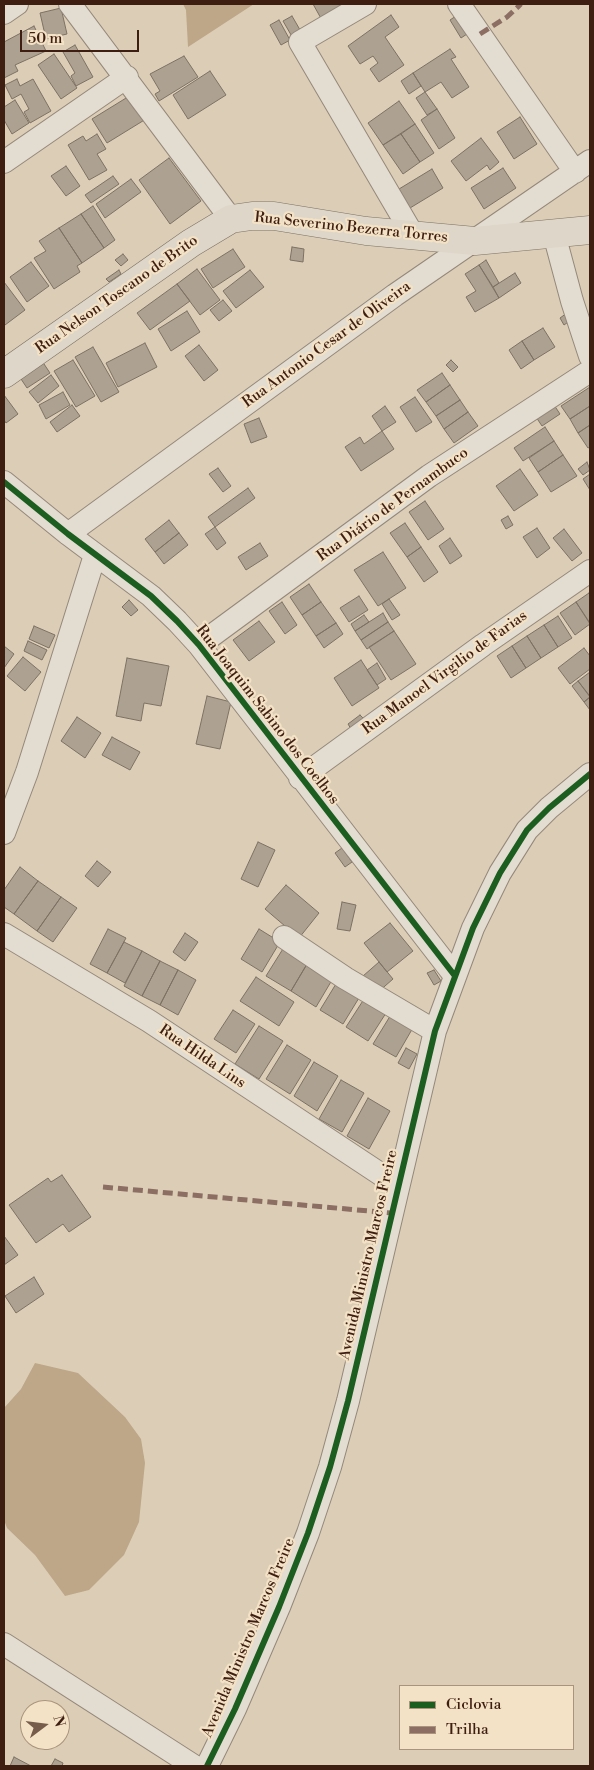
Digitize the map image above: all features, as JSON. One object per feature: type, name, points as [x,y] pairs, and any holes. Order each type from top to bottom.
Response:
[{"type":"main road","name":"Rua Severino Bezerra Torres","points":[[231,219],[252,216],[274,216],[366,231],[475,241],[590,230]]},
{"type":"main road","name":"Rua Nelson Toscano de Brito","points":[[4,374],[191,243],[231,219]]},
{"type":"street","points":[[4,13],[17,4]]},
{"type":"street","points":[[70,4],[127,77],[231,219]]},
{"type":"street","points":[[365,4],[300,42],[413,235]]},
{"type":"street","points":[[460,4],[583,167]]},
{"type":"street","points":[[4,162],[127,77]]},
{"type":"street","name":"Rua Antonio Cesar de Oliveira","points":[[68,534],[395,295],[583,167]]},
{"type":"street","points":[[554,234],[574,309],[590,356]]},
{"type":"street","name":"Rua Diário de Pernambuco","points":[[199,646],[429,476],[590,370]]},
{"type":"street","name":"Rua Joaquim Sabino dos Coelhos","points":[[4,482],[94,555],[151,596],[199,646],[455,976]]},
{"type":"street","points":[[4,832],[27,772],[94,555]]},
{"type":"street","name":"Rua Manoel Virgilio de Farias","points":[[300,778],[590,570]]},
{"type":"street","name":"Avenida Ministro Marcos Freire","points":[[207,1766],[278,1607],[330,1467],[348,1401],[397,1185],[435,1031],[455,976],[474,928],[513,851],[527,830],[549,808],[590,774]]},
{"type":"street","name":"Rua Hilda Lins","points":[[4,934],[149,1021],[397,1185]]},
{"type":"street","points":[[284,937],[345,978],[435,1031]]},
{"type":"street","points":[[4,1644],[194,1766]]},
{"type":"shaded area","points":[[183,4],[254,4],[188,47],[186,10]]},
{"type":"shaded area","points":[[35,1363],[78,1373],[125,1417],[141,1439],[145,1463],[139,1522],[124,1555],[89,1590],[65,1596],[35,1555],[7,1528],[4,1520],[4,1408],[21,1389]]},
{"type":"building","points":[[313,4],[355,4],[323,22]]},
{"type":"building","points":[[61,8],[67,34],[46,39],[40,13]]},
{"type":"building","points":[[459,14],[470,32],[461,38],[450,20]]},
{"type":"building","points":[[391,15],[399,27],[385,37],[404,65],[379,82],[370,69],[378,63],[373,56],[360,64],[348,46]]},
{"type":"building","points":[[292,16],[303,35],[294,40],[283,21]]},
{"type":"building","points":[[279,20],[290,40],[281,45],[270,25]]},
{"type":"building","points":[[34,26],[46,51],[15,65],[18,71],[4,78],[4,42]]},
{"type":"building","points":[[75,45],[93,77],[76,86],[71,76],[75,73],[63,52]]},
{"type":"building","points":[[450,49],[456,57],[451,59],[469,87],[452,98],[441,82],[425,92],[413,73]]},
{"type":"building","points":[[54,54],[77,88],[61,99],[38,65]]},
{"type":"building","points":[[184,56],[198,77],[159,101],[155,94],[160,91],[150,74]]},
{"type":"building","points":[[210,71],[226,95],[188,119],[173,95]]},
{"type":"building","points":[[413,73],[421,86],[409,94],[401,81]]},
{"type":"building","points":[[17,79],[20,86],[33,79],[51,111],[30,123],[24,112],[29,109],[21,94],[12,99],[5,85]]},
{"type":"building","points":[[425,92],[437,109],[427,115],[416,98]]},
{"type":"building","points":[[131,95],[146,119],[107,143],[92,119]]},
{"type":"building","points":[[15,100],[29,123],[12,134],[4,120],[4,107]]},
{"type":"building","points":[[399,101],[415,124],[383,145],[368,123]]},
{"type":"building","points":[[437,109],[455,138],[439,149],[421,120]]},
{"type":"building","points":[[520,117],[537,144],[514,159],[497,132]]},
{"type":"building","points":[[415,124],[434,153],[420,162],[401,134]]},
{"type":"building","points":[[97,134],[106,149],[97,154],[107,170],[89,180],[68,145],[83,136],[86,141]]},
{"type":"building","points":[[401,134],[420,162],[403,174],[383,145]]},
{"type":"building","points":[[481,138],[499,162],[490,170],[487,165],[466,181],[451,161]]},
{"type":"building","points":[[169,158],[201,201],[170,224],[139,180]]},
{"type":"building","points":[[66,166],[80,186],[66,196],[51,176]]},
{"type":"building","points":[[503,168],[516,188],[484,209],[471,188]]},
{"type":"building","points":[[432,169],[443,188],[410,208],[399,189]]},
{"type":"building","points":[[113,176],[119,184],[91,203],[85,195]]},
{"type":"building","points":[[131,179],[141,192],[105,218],[96,204]]},
{"type":"building","points":[[93,206],[115,240],[104,248],[81,214]]},
{"type":"building","points":[[81,214],[104,248],[82,263],[59,228]]},
{"type":"building","points":[[59,228],[82,263],[77,266],[80,272],[54,289],[34,258],[46,251],[39,241]]},
{"type":"building","points":[[292,247],[304,249],[303,262],[290,260]]},
{"type":"building","points":[[233,249],[245,267],[213,288],[201,269]]},
{"type":"building","points":[[123,254],[128,260],[121,266],[115,260]]},
{"type":"building","points":[[486,260],[499,283],[493,287],[479,265]]},
{"type":"building","points":[[31,262],[49,286],[27,302],[10,277]]},
{"type":"building","points":[[479,265],[499,298],[475,312],[466,297],[476,291],[465,274]]},
{"type":"building","points":[[197,269],[220,300],[200,315],[177,284]]},
{"type":"building","points":[[119,270],[121,274],[109,282],[106,279]]},
{"type":"building","points":[[250,270],[264,287],[236,308],[223,291]]},
{"type":"building","points":[[515,273],[521,283],[499,298],[493,287]]},
{"type":"building","points":[[4,282],[25,310],[5,325],[4,323]]},
{"type":"building","points":[[177,284],[190,301],[150,330],[137,313]]},
{"type":"building","points":[[223,300],[232,311],[219,321],[210,310]]},
{"type":"building","points":[[187,311],[200,332],[171,351],[158,329]]},
{"type":"building","points":[[567,313],[571,320],[564,325],[560,318]]},
{"type":"building","points":[[543,328],[555,347],[534,360],[522,341]]},
{"type":"building","points":[[522,341],[534,360],[521,369],[509,350]]},
{"type":"building","points":[[145,343],[157,367],[118,387],[106,363]]},
{"type":"building","points":[[199,345],[218,370],[204,381],[185,356]]},
{"type":"building","points":[[93,347],[119,392],[101,402],[75,357]]},
{"type":"building","points":[[73,360],[95,396],[76,407],[54,371]]},
{"type":"building","points":[[451,360],[458,367],[453,372],[446,365]]},
{"type":"building","points":[[42,361],[50,373],[27,388],[19,376]]},
{"type":"building","points":[[442,373],[450,385],[426,402],[417,390]]},
{"type":"building","points":[[51,375],[59,386],[38,403],[29,392]]},
{"type":"building","points":[[450,385],[460,400],[436,416],[426,402]]},
{"type":"building","points":[[590,387],[590,406],[570,419],[561,406]]},
{"type":"building","points":[[63,392],[70,405],[46,419],[39,405]]},
{"type":"building","points":[[4,395],[18,414],[6,423],[4,420]]},
{"type":"building","points":[[415,397],[432,422],[416,432],[400,407]]},
{"type":"building","points":[[460,400],[468,412],[444,429],[436,416]]},
{"type":"building","points":[[72,405],[80,416],[57,432],[50,422]]},
{"type":"building","points":[[554,405],[560,414],[542,426],[536,417]]},
{"type":"building","points":[[385,406],[396,422],[382,431],[372,416]]},
{"type":"building","points":[[590,406],[590,425],[578,433],[570,419]]},
{"type":"building","points":[[468,412],[478,426],[454,443],[444,429]]},
{"type":"building","points":[[259,418],[267,437],[251,443],[244,424]]},
{"type":"building","points":[[590,425],[590,447],[588,448],[578,433]]},
{"type":"building","points":[[545,427],[554,441],[523,461],[514,448]]},
{"type":"building","points":[[382,431],[394,449],[361,471],[345,447],[360,437],[364,444]]},
{"type":"building","points":[[554,441],[563,455],[538,472],[529,458]]},
{"type":"building","points":[[563,455],[577,476],[551,492],[538,472]]},
{"type":"building","points":[[587,462],[590,470],[583,475],[578,469]]},
{"type":"building","points":[[218,468],[231,486],[223,492],[209,474]]},
{"type":"building","points":[[520,469],[538,495],[514,511],[496,486]]},
{"type":"building","points":[[590,474],[590,490],[583,479]]},
{"type":"building","points":[[248,488],[255,498],[215,527],[208,517]]},
{"type":"building","points":[[425,501],[444,529],[428,540],[409,512]]},
{"type":"building","points":[[508,516],[513,525],[506,529],[501,520]]},
{"type":"building","points":[[169,520],[179,533],[155,552],[145,539]]},
{"type":"building","points":[[405,523],[421,547],[407,557],[390,533]]},
{"type":"building","points":[[215,527],[226,543],[217,550],[205,534]]},
{"type":"building","points":[[537,528],[550,548],[537,558],[523,537]]},
{"type":"building","points":[[564,529],[582,553],[572,561],[553,538]]},
{"type":"building","points":[[179,533],[188,545],[164,564],[155,552]]},
{"type":"building","points":[[450,538],[462,556],[450,564],[439,546]]},
{"type":"building","points":[[260,543],[268,556],[246,570],[238,557]]},
{"type":"building","points":[[421,547],[438,572],[424,582],[407,557]]},
{"type":"building","points":[[383,552],[406,588],[378,606],[354,570]]},
{"type":"building","points":[[309,584],[321,602],[302,615],[290,597]]},
{"type":"building","points":[[589,593],[590,596],[590,623],[576,602]]},
{"type":"building","points":[[359,596],[368,610],[349,622],[340,608]]},
{"type":"building","points":[[389,599],[400,615],[392,620],[382,604]]},
{"type":"building","points":[[129,600],[138,610],[131,616],[122,607]]},
{"type":"building","points":[[282,602],[297,625],[285,634],[269,611]]},
{"type":"building","points":[[321,602],[336,623],[316,636],[302,615]]},
{"type":"building","points":[[576,602],[590,624],[575,635],[560,613]]},
{"type":"building","points":[[383,613],[388,622],[361,640],[355,631]]},
{"type":"building","points":[[364,615],[369,622],[355,631],[351,624]]},
{"type":"building","points":[[558,616],[572,638],[558,647],[544,625]]},
{"type":"building","points":[[259,621],[275,642],[249,661],[233,640]]},
{"type":"building","points":[[388,622],[394,631],[367,649],[361,640]]},
{"type":"building","points":[[336,623],[343,634],[324,648],[316,636]]},
{"type":"building","points":[[544,625],[558,647],[541,658],[527,636]]},
{"type":"building","points":[[34,626],[55,635],[49,648],[29,639]]},
{"type":"building","points":[[394,631],[416,664],[391,680],[369,647]]},
{"type":"building","points":[[527,636],[541,658],[526,668],[512,646]]},
{"type":"building","points":[[28,641],[47,650],[42,660],[24,651]]},
{"type":"building","points":[[4,646],[14,654],[4,668]]},
{"type":"building","points":[[512,646],[526,668],[511,678],[497,656]]},
{"type":"building","points":[[584,648],[590,656],[590,669],[570,684],[558,668]]},
{"type":"building","points":[[23,657],[41,672],[25,691],[7,676]]},
{"type":"building","points":[[127,658],[169,666],[161,706],[144,703],[141,721],[116,716]]},
{"type":"building","points":[[361,660],[379,688],[352,706],[334,678]]},
{"type":"building","points":[[377,663],[386,679],[377,685],[367,670]]},
{"type":"building","points":[[590,672],[590,694],[589,695],[578,681]]},
{"type":"building","points":[[578,681],[590,697],[584,702],[572,686]]},
{"type":"building","points":[[207,696],[231,702],[220,749],[196,744]]},
{"type":"building","points":[[590,697],[590,710],[584,702]]},
{"type":"building","points":[[360,715],[364,719],[351,729],[348,724]]},
{"type":"building","points":[[77,717],[101,733],[85,758],[61,741]]},
{"type":"building","points":[[112,737],[140,752],[130,770],[102,755]]},
{"type":"building","points":[[258,842],[275,850],[258,887],[241,879]]},
{"type":"building","points":[[342,848],[352,862],[345,867],[335,853]]},
{"type":"building","points":[[97,861],[111,872],[98,887],[85,876]]},
{"type":"building","points":[[20,867],[38,881],[14,914],[4,907],[4,890]]},
{"type":"building","points":[[38,881],[61,897],[37,931],[14,914]]},
{"type":"building","points":[[286,885],[319,913],[299,938],[265,909]]},
{"type":"building","points":[[61,897],[77,908],[53,942],[37,931]]},
{"type":"building","points":[[342,902],[356,905],[350,931],[337,929]]},
{"type":"building","points":[[390,923],[413,951],[387,972],[364,943]]},
{"type":"building","points":[[108,929],[126,938],[107,973],[90,964]]},
{"type":"building","points":[[259,929],[280,942],[262,972],[241,959]]},
{"type":"building","points":[[185,933],[198,942],[185,961],[173,952]]},
{"type":"building","points":[[124,942],[142,951],[125,983],[107,973]]},
{"type":"building","points":[[286,944],[310,959],[291,991],[266,976]]},
{"type":"building","points":[[142,951],[160,961],[142,996],[124,986]]},
{"type":"building","points":[[310,959],[335,975],[316,1007],[291,991]]},
{"type":"building","points":[[160,961],[178,970],[160,1005],[142,996]]},
{"type":"building","points":[[379,962],[393,979],[377,993],[363,976]]},
{"type":"building","points":[[178,970],[196,980],[178,1015],[160,1005]]},
{"type":"building","points":[[434,970],[441,981],[434,985],[427,973]]},
{"type":"building","points":[[256,977],[294,1002],[279,1026],[240,1001]]},
{"type":"building","points":[[339,979],[362,993],[343,1024],[320,1010]]},
{"type":"building","points":[[366,996],[388,1010],[368,1041],[346,1027]]},
{"type":"building","points":[[233,1010],[255,1024],[236,1053],[214,1039]]},
{"type":"building","points":[[392,1013],[414,1026],[396,1057],[373,1044]]},
{"type":"building","points":[[259,1026],[283,1041],[259,1079],[235,1064]]},
{"type":"building","points":[[287,1045],[311,1060],[290,1094],[266,1079]]},
{"type":"building","points":[[406,1048],[417,1054],[409,1069],[398,1063]]},
{"type":"building","points":[[314,1062],[338,1076],[317,1111],[294,1096]]},
{"type":"building","points":[[341,1080],[364,1093],[342,1132],[319,1119]]},
{"type":"building","points":[[368,1098],[390,1111],[369,1149],[347,1136]]},
{"type":"building","points":[[62,1175],[91,1217],[69,1232],[63,1224],[36,1243],[9,1205],[48,1178],[51,1182]]},
{"type":"building","points":[[4,1236],[18,1255],[4,1265]]},
{"type":"building","points":[[34,1277],[44,1294],[16,1313],[5,1296]]},
{"type":"building","points":[[14,1757],[31,1766],[10,1766]]},
{"type":"building","points":[[55,1759],[63,1763],[62,1766],[51,1766]]},
{"type":"marked path","points":[[480,34],[507,17],[521,4]]},
{"type":"marked path","points":[[103,1187],[391,1213]]},
{"type":"cycle path","points":[[4,482],[68,534],[151,596],[199,645],[455,976]]},
{"type":"cycle path","points":[[207,1766],[235,1709],[279,1607],[308,1533],[330,1467],[348,1401],[435,1031],[473,928],[500,873],[527,830],[549,808],[590,774]]}]
